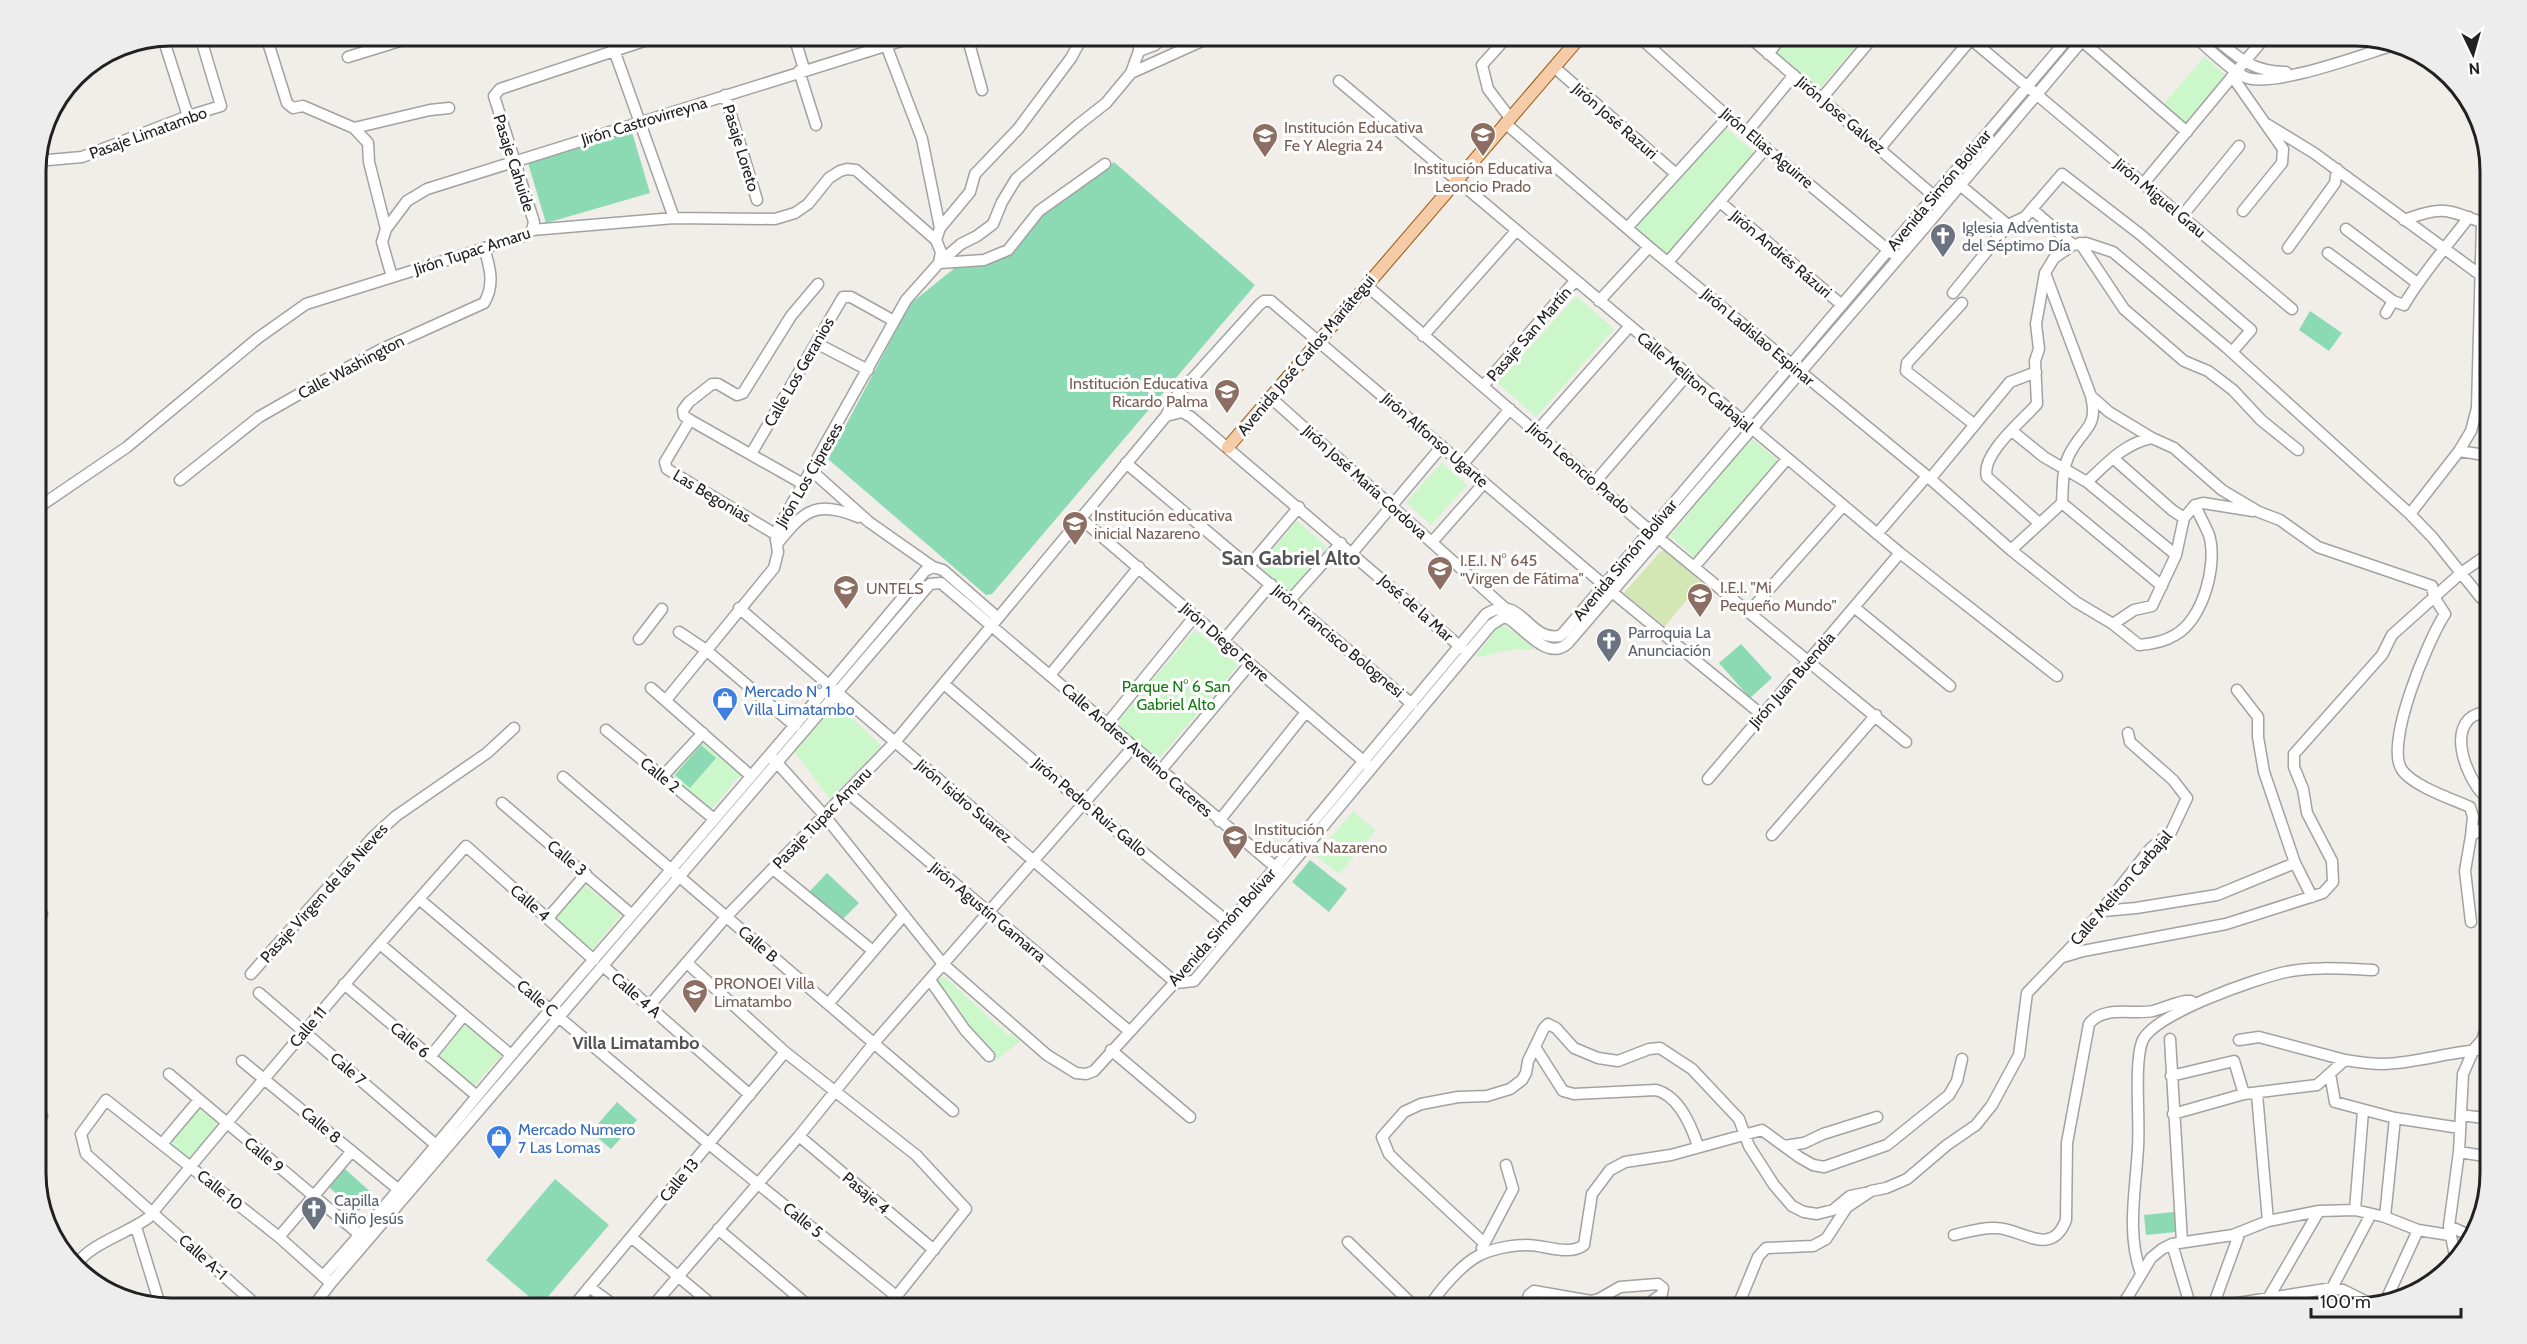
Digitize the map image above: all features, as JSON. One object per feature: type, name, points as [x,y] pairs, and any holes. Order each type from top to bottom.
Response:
[{"type":"main road","name":"Avenida José Carlos Mariátegui","points":[[1228,447],[1572,46]]},
{"type":"street","name":"Pasaje Limatambo","points":[[47,160],[82,157],[188,116],[218,107],[222,103],[203,46]]},
{"type":"street","points":[[269,46],[287,103],[293,108],[303,106],[354,128],[368,143],[369,162],[386,228],[382,243],[392,277]]},
{"type":"street","points":[[348,57],[382,46]]},
{"type":"street","points":[[613,46],[674,218]]},
{"type":"street","points":[[614,50],[627,46]]},
{"type":"street","points":[[796,46],[816,125]]},
{"type":"street","name":"Jirón Castrovirreyna","points":[[386,228],[407,201],[427,189],[883,46]]},
{"type":"street","points":[[886,46],[922,139],[940,228]]},
{"type":"street","points":[[970,46],[982,90]]},
{"type":"street","points":[[1078,46],[1018,129],[975,174],[970,192],[940,228],[936,240],[941,252],[939,263],[984,260],[1008,250],[1039,211],[1105,164]]},
{"type":"street","points":[[1131,73],[1138,46]]},
{"type":"street","points":[[1138,51],[1152,46]]},
{"type":"street","points":[[1131,73],[1191,46]]},
{"type":"street","name":"Jirón Ladislao Espinar","points":[[1499,46],[1482,65],[1488,89],[1508,120],[1649,247],[1929,477],[2011,550],[2076,602],[2113,624],[2139,645],[2158,643],[2177,634],[2194,615],[2208,588],[2213,562],[2209,536],[2195,505]]},
{"type":"street","name":"Jirón Elias Aguirre","points":[[1649,46],[1728,117],[1898,258]]},
{"type":"street","name":"Jirón Jose Galvez","points":[[1759,46],[1934,196]]},
{"type":"street","points":[[1768,54],[1774,46]]},
{"type":"street","points":[[1822,98],[1866,46]]},
{"type":"street","points":[[1880,148],[1963,46]]},
{"type":"street","name":"Jirón Miguel Grau","points":[[1978,46],[2292,309]]},
{"type":"street","name":"Avenida Simón Bolívar","points":[[1795,368],[1842,305],[2062,46]]},
{"type":"street","name":"Avenida Simón Bolívar","points":[[1176,982],[1194,981],[1233,926],[1463,649],[1486,614],[1494,609],[1507,613],[1513,610],[1545,635],[1560,636],[1608,588],[1795,368],[1898,258],[2077,46]]},
{"type":"street","points":[[2090,46],[2187,132]]},
{"type":"street","points":[[2207,46],[2238,70],[2304,71],[2380,49]]},
{"type":"street","points":[[2220,46],[2238,70],[2265,123],[2283,149],[2282,163],[2243,211]]},
{"type":"street","points":[[2143,184],[2258,46]]},
{"type":"street","points":[[166,47],[188,116]]},
{"type":"street","name":"Pasaje Cahuide","points":[[532,230],[534,222],[494,96],[500,89],[614,50]]},
{"type":"street","name":"Jirón José Razuri","points":[[1554,67],[1676,174]]},
{"type":"street","name":"Jirón Los Cipreses","points":[[666,700],[774,568],[778,552],[776,539],[906,300],[939,263],[961,244],[993,224],[1002,201],[1016,179],[1106,103],[1131,73]]},
{"type":"street","points":[[1747,132],[1794,75]]},
{"type":"street","name":"Calle Meliton Carbajal","points":[[1339,81],[1843,506],[2057,676]]},
{"type":"street","name":"Pasaje Loreto","points":[[725,95],[757,200]]},
{"type":"street","points":[[354,128],[396,117],[449,108]]},
{"type":"street","points":[[1627,228],[1728,117]]},
{"type":"street","points":[[2265,123],[2337,169],[2479,274]]},
{"type":"street","points":[[2182,216],[2239,146]]},
{"type":"street","points":[[1668,262],[1766,148]]},
{"type":"street","name":"Jirón Tupac Amaru","points":[[47,502],[127,447],[295,310],[306,304],[527,235],[532,230],[674,218],[775,219],[795,213],[808,204],[830,178],[847,169],[856,170],[936,240]]},
{"type":"street","points":[[2288,248],[2335,183],[2337,169]]},
{"type":"street","points":[[1953,293],[2008,225],[2025,217],[2062,174],[2141,235],[2251,330],[2232,352]]},
{"type":"street","points":[[1960,185],[2008,225]]},
{"type":"street","name":"Jirón Andrés Rázuri","points":[[1719,202],[1842,305]]},
{"type":"street","points":[[2032,209],[2077,244],[2124,309],[2184,361],[2208,371],[2233,390],[2261,420],[2298,450]]},
{"type":"street","points":[[2404,220],[2435,209],[2456,211],[2480,222]]},
{"type":"street","points":[[2328,253],[2393,301],[2404,304],[2417,283],[2469,218]]},
{"type":"street","points":[[2346,229],[2417,283]]},
{"type":"street","points":[[1423,336],[1516,231]]},
{"type":"street","points":[[2038,523],[1987,477],[1986,472],[1992,453],[2037,404],[2035,361],[2039,349],[2036,324],[2045,273],[2054,258],[2077,244],[2101,246],[2113,252],[2232,352],[2410,514],[2433,538],[2480,597]]},
{"type":"street","points":[[1599,302],[1649,247]]},
{"type":"street","name":"Calle Washington","points":[[180,480],[259,417],[372,354],[484,303],[489,292],[491,271],[484,248]]},
{"type":"street","points":[[2410,514],[2459,451],[2471,431],[2477,408],[2480,267]]},
{"type":"street","points":[[2011,550],[2062,503],[2064,470],[2077,440],[2091,424],[2095,413],[2091,396],[2045,273]]},
{"type":"street","name":"Pasaje San Martín","points":[[1483,386],[1575,281]]},
{"type":"street","name":"Las Begonias","points":[[776,539],[667,469],[665,462],[690,420],[684,416],[683,410],[689,402],[712,384],[718,384],[737,395],[743,393],[790,316],[818,284]]},
{"type":"street","name":"Jirón Leoncio Prado","points":[[1366,285],[1694,567],[1906,742]]},
{"type":"street","name":"Calle Los Geranios","points":[[751,454],[843,297],[851,297],[894,321]]},
{"type":"street","name":"Jirón Alfonso Ugarte","points":[[1166,416],[1168,407],[1181,390],[1264,301],[1271,301],[1462,465],[1761,714]]},
{"type":"street","points":[[2386,313],[2393,301]]},
{"type":"street","points":[[1962,303],[1907,363],[1906,371],[1974,424]]},
{"type":"street","points":[[1537,431],[1629,327]]},
{"type":"street","points":[[816,342],[868,370]]},
{"type":"street","points":[[1877,534],[2010,382],[2036,372]]},
{"type":"street","points":[[1595,482],[1687,375]]},
{"type":"street","points":[[2091,396],[2109,412],[2152,438],[2174,448],[2222,490],[2259,512],[2280,520],[2318,547],[2432,586],[2434,597],[2445,614],[2426,647],[2398,732],[2396,760],[2403,772],[2417,782],[2470,807],[2473,817],[2465,871],[2471,922]]},
{"type":"street","name":"Jirón José María Cordova","points":[[1270,397],[1391,504],[1507,613]]},
{"type":"street","points":[[1462,465],[1510,409]]},
{"type":"street","name":"Avenida José Carlos Mariátegui","points":[[1166,416],[1178,412],[1187,414],[1228,447]]},
{"type":"street","points":[[995,622],[1079,517],[1166,416]]},
{"type":"street","points":[[690,420],[804,484]]},
{"type":"street","points":[[2012,431],[2044,457],[2088,482],[2176,555]]},
{"type":"street","points":[[2088,482],[2114,458],[2138,441],[2152,438]]},
{"type":"street","points":[[1352,553],[1442,446]]},
{"type":"street","name":"José de la Mar","points":[[1228,447],[1463,649]]},
{"type":"street","points":[[2459,451],[2480,454]]},
{"type":"street","points":[[2114,458],[2184,518]]},
{"type":"street","points":[[1694,567],[1787,459]]},
{"type":"street","name":"Jirón Francisco Bolognesi","points":[[1126,463],[1412,704]]},
{"type":"street","points":[[812,471],[869,522],[933,567],[943,570],[995,622]]},
{"type":"street","points":[[1432,542],[1484,483]]},
{"type":"street","points":[[2062,503],[2162,586]]},
{"type":"street","points":[[2113,624],[2134,610],[2150,608],[2176,555],[2184,518],[2195,505],[2203,503],[2259,512]]},
{"type":"street","points":[[1749,612],[1843,506]]},
{"type":"street","points":[[1249,566],[1299,507]]},
{"type":"street","points":[[776,539],[797,519],[809,512],[823,509],[847,513],[869,522]]},
{"type":"street","name":"Jirón Diego Ferre","points":[[1079,517],[1368,764]]},
{"type":"street","points":[[1290,600],[1341,543]]},
{"type":"street","name":"Jirón Juan Buendia","points":[[1708,779],[1900,553]]},
{"type":"street","points":[[2060,958],[2083,951],[2226,924],[2267,909],[2323,893],[2333,882],[2332,861],[2307,813],[2303,789],[2294,767],[2294,754],[2382,655],[2392,635],[2461,573],[2480,560]]},
{"type":"street","points":[[599,963],[632,915],[675,873],[714,819],[751,776],[774,759],[795,726],[833,690],[925,571],[933,567]]},
{"type":"street","points":[[1050,675],[1139,567]]},
{"type":"street","points":[[327,1279],[833,690],[930,584],[941,583],[995,622]]},
{"type":"street","points":[[1223,640],[1270,584]]},
{"type":"street","points":[[1854,607],[1950,686]]},
{"type":"street","name":"Jirón Isidro Suarez","points":[[739,608],[1176,982]]},
{"type":"street","points":[[639,639],[662,609]]},
{"type":"street","points":[[1107,724],[1196,616]]},
{"type":"street","name":"Calle Andres Avelino Caceres","points":[[995,622],[1050,675],[1279,871]]},
{"type":"street","name":"Pasaje Tupac Amaru","points":[[649,1006],[726,917],[895,742],[995,622]]},
{"type":"street","points":[[679,632],[706,650],[795,726]]},
{"type":"street","name":"Avenida Simón Bolívar","points":[[1368,764],[1412,704],[1463,649]]},
{"type":"street","points":[[1161,770],[1250,664]]},
{"type":"street","name":"Jirón Pedro Ruiz Gallo","points":[[944,684],[1084,804],[1233,926]]},
{"type":"street","points":[[651,688],[751,776]]},
{"type":"street","points":[[2237,690],[2258,717],[2258,737],[2264,772],[2295,864],[2312,897]]},
{"type":"street","points":[[1219,821],[1306,712]]},
{"type":"street","points":[[2480,714],[2469,718],[2463,728],[2461,738],[2466,764],[2480,792]]},
{"type":"street","points":[[1772,835],[1876,715]]},
{"type":"street","name":"Pasaje Virgen de las Nieves","points":[[251,974],[380,830],[396,816],[487,753],[514,728]]},
{"type":"street","name":"Calle 2","points":[[606,730],[714,819]]},
{"type":"street","points":[[662,777],[703,733]]},
{"type":"street","name":"Calle Meliton Carbajal","points":[[1871,1191],[1886,1188],[1907,1179],[1977,1123],[1992,1104],[2019,1055],[2027,993],[2103,910],[2151,848],[2171,832],[2187,798],[2173,780],[2130,742],[2128,733]]},
{"type":"street","points":[[659,1298],[799,1136],[874,1043],[1133,747]]},
{"type":"street","points":[[774,759],[824,815],[943,964]]},
{"type":"street","name":"Calle B","points":[[563,777],[953,1111]]},
{"type":"street","name":"Jirón Agustín Gamarra","points":[[847,792],[1129,1031]]},
{"type":"street","name":"Calle 3","points":[[502,803],[632,915]]},
{"type":"street","points":[[2471,836],[2480,830]]},
{"type":"street","name":"Calle 11","points":[[153,1212],[226,1122],[344,984],[466,846]]},
{"type":"street","name":"Calle 4","points":[[466,846],[599,963]]},
{"type":"street","points":[[2103,910],[2136,908],[2217,895],[2295,864]]},
{"type":"street","points":[[773,868],[873,951]]},
{"type":"street","points":[[548,918],[586,874]]},
{"type":"street","name":"Calle C","points":[[419,899],[709,1144]]},
{"type":"street","points":[[828,1004],[904,915]]},
{"type":"street","name":"Avenida Simón Bolívar","points":[[943,964],[1047,1055],[1076,1073],[1086,1074],[1094,1071],[1168,988],[1233,926]]},
{"type":"street","points":[[380,944],[511,1055]]},
{"type":"street","name":"Calle 4 A","points":[[599,963],[750,1095]]},
{"type":"street","points":[[687,963],[785,1052],[916,1155],[966,1209],[896,1296]]},
{"type":"street","points":[[2141,1273],[2134,1254],[2134,1210],[2138,1144],[2139,1055],[2142,1041],[2149,1032],[2166,1020],[2193,1005],[2286,972],[2324,968],[2373,970]]},
{"type":"street","points":[[930,980],[958,1021],[989,1056]]},
{"type":"street","name":"Calle 6","points":[[344,984],[477,1096]]},
{"type":"street","name":"Cale 7","points":[[260,993],[436,1145]]},
{"type":"street","points":[[1954,1235],[1996,1228],[2044,1240],[2054,1236],[2062,1229],[2066,1213],[2067,1143],[2089,1024],[2092,1020],[2113,1012],[2151,1011],[2186,1001],[2193,1005]]},
{"type":"street","points":[[317,1298],[327,1279],[360,1235],[511,1055],[555,1013]]},
{"type":"street","points":[[430,1057],[464,1015]]},
{"type":"street","points":[[1484,1242],[1389,1154],[1382,1137],[1404,1112],[1421,1104],[1458,1097],[1487,1096],[1510,1089],[1522,1080],[1535,1047],[1548,1024],[1556,1028],[1574,1048],[1612,1062],[1649,1048],[1660,1048],[1692,1069],[1739,1119],[1749,1146],[1774,1185],[1792,1206],[1804,1212],[1817,1214],[1833,1210],[1850,1196],[1871,1191]]},
{"type":"street","points":[[2239,1040],[2259,1037],[2345,1060],[2382,1064],[2480,1049]]},
{"type":"street","points":[[2170,1039],[2177,1243],[2189,1298]]},
{"type":"street","points":[[2454,1251],[2449,1231],[2459,1152],[2463,1074],[2474,1049],[2480,1042]]},
{"type":"street","points":[[1535,1047],[1563,1090],[1574,1094],[1656,1090],[1666,1093],[1673,1099],[1692,1127],[1698,1146]]},
{"type":"street","points":[[1111,1050],[1190,1117]]},
{"type":"street","name":"Calle 13","points":[[580,1298],[785,1052]]},
{"type":"street","points":[[1436,1298],[1446,1283],[1479,1255],[1526,1245],[1578,1250],[1584,1245],[1592,1194],[1610,1170],[1625,1162],[1671,1155],[1762,1130],[1813,1165],[1824,1167],[1887,1145],[1949,1095],[1957,1081],[1962,1059]]},
{"type":"street","name":"Calle 8","points":[[242,1060],[399,1190]]},
{"type":"street","points":[[2173,1114],[2244,1094],[2316,1085],[2345,1060]]},
{"type":"street","points":[[2171,1076],[2234,1061],[2244,1094]]},
{"type":"street","name":"Calle 9","points":[[169,1074],[360,1235]]},
{"type":"street","points":[[2330,1074],[2335,1102],[2396,1118],[2460,1128]]},
{"type":"street","points":[[2257,1094],[2268,1221]]},
{"type":"street","name":"Calle 10","points":[[106,1100],[327,1279]]},
{"type":"street","name":"Calle A-1","points":[[106,1100],[81,1134],[86,1154],[249,1298]]},
{"type":"street","points":[[162,1144],[199,1100]]},
{"type":"street","points":[[2355,1210],[2363,1111]]},
{"type":"street","points":[[2461,1115],[2480,1118]]},
{"type":"street","points":[[1784,1146],[1804,1143],[1823,1134],[1877,1117]]},
{"type":"street","points":[[2385,1217],[2396,1118]]},
{"type":"street","name":"Pasaje 4","points":[[799,1136],[934,1250]]},
{"type":"street","name":"Calle 5","points":[[709,1144],[896,1296]]},
{"type":"street","points":[[279,1238],[352,1151]]},
{"type":"street","points":[[2459,1152],[2480,1155]]},
{"type":"street","points":[[1479,1255],[1513,1189],[1506,1165]]},
{"type":"street","points":[[1741,1298],[1758,1257],[1766,1248],[1814,1246],[1826,1239],[1847,1207],[1871,1191]]},
{"type":"street","points":[[2127,1298],[2151,1258],[2177,1243],[2241,1232],[2268,1221],[2319,1210],[2355,1210],[2385,1217],[2418,1230],[2449,1231],[2464,1235]]},
{"type":"street","points":[[2269,1297],[2319,1210]]},
{"type":"street","points":[[81,1258],[136,1227],[153,1212]]},
{"type":"street","points":[[2332,1288],[2371,1214]]},
{"type":"street","points":[[136,1227],[157,1296]]},
{"type":"street","points":[[718,1229],[800,1298]]},
{"type":"street","points":[[2389,1293],[2418,1230]]},
{"type":"street","points":[[2213,1298],[2241,1232]]},
{"type":"street","points":[[631,1237],[703,1298]]},
{"type":"street","points":[[1348,1242],[1406,1298]]},
{"type":"street","points":[[1599,1298],[1628,1285],[1658,1284],[1663,1288],[1662,1294],[1656,1298]]},
{"type":"street","points":[[589,1287],[604,1298]]},
{"type":"street","points":[[2263,1298],[2332,1288],[2343,1290],[2358,1298]]},
{"type":"street","points":[[1528,1298],[1534,1291],[1581,1298]]},
{"type":"green space","points":[[1780,46],[1856,46],[1819,89],[1775,51]]},
{"type":"green space","points":[[2204,57],[2227,76],[2187,124],[2163,105]]},
{"type":"green space","points":[[1723,126],[1756,154],[1667,256],[1634,228]]},
{"type":"green space","points":[[632,132],[650,193],[546,223],[528,163]]},
{"type":"green space","points":[[1114,162],[1255,285],[992,594],[986,595],[828,459],[910,304],[961,263],[987,262],[1053,201]]},
{"type":"green space","points":[[1576,296],[1614,329],[1536,417],[1498,383]]},
{"type":"green space","points":[[2310,311],[2342,333],[2329,351],[2299,330]]},
{"type":"green space","points":[[1751,438],[1779,461],[1696,558],[1670,536]]},
{"type":"green space","points":[[1442,463],[1467,485],[1431,525],[1406,502]]},
{"type":"green space","points":[[1297,521],[1327,547],[1288,593],[1257,567]]},
{"type":"green space","points":[[1666,549],[1701,583],[1665,626],[1624,593],[1660,552]]},
{"type":"green space","points":[[1502,623],[1535,650],[1517,649],[1478,657],[1477,654]]},
{"type":"green space","name":"Parque N° 6 San Gabriel Alto","points":[[1195,630],[1238,665],[1157,761],[1114,725]]},
{"type":"green space","points":[[1741,644],[1772,678],[1750,698],[1719,663]]},
{"type":"green space","points":[[836,704],[882,746],[830,799],[795,752]]},
{"type":"green space","points":[[700,740],[741,774],[711,810],[670,775]]},
{"type":"green space","points":[[701,745],[716,758],[690,788],[675,775]]},
{"type":"green space","points":[[1353,811],[1376,830],[1339,874],[1316,856]]},
{"type":"green space","points":[[1310,860],[1347,889],[1329,912],[1292,882]]},
{"type":"green space","points":[[827,873],[859,903],[841,921],[810,891]]},
{"type":"green space","points":[[581,882],[621,915],[591,951],[551,918]]},
{"type":"green space","points":[[942,977],[946,978],[1008,1035],[1011,1034],[1020,1041],[994,1062],[936,989],[936,981]]},
{"type":"green space","points":[[464,1022],[502,1054],[473,1087],[436,1056]]},
{"type":"green space","points":[[617,1102],[637,1120],[611,1149],[591,1132]]},
{"type":"green space","points":[[198,1108],[219,1124],[189,1160],[169,1144]]},
{"type":"green space","points":[[345,1169],[374,1195],[357,1213],[329,1187]]},
{"type":"green space","points":[[555,1179],[609,1225],[547,1298],[531,1298],[486,1260]]},
{"type":"green space","points":[[2174,1212],[2176,1232],[2146,1235],[2144,1215]]},
{"type":"place","name":"Institución Educativa Leoncio Prado","points":[[1483,158]]},
{"type":"place","name":"Institución Educativa Fe Y Alegria 24","points":[[1265,159]]},
{"type":"place","name":"Iglesia Adventista del Séptimo Día","points":[[1943,259]]},
{"type":"place","name":"Institución Educativa Ricardo Palma","points":[[1227,415]]},
{"type":"place","name":"Institución educativa inicial Nazareno","points":[[1075,547]]},
{"type":"place","name":"I.E.I. N° 645 \"Virgen de Fátima\"","points":[[1440,592]]},
{"type":"place","name":"UNTELS","points":[[846,611]]},
{"type":"place","name":"I.E.I. \"Mi Pequeño Mundo\"","points":[[1700,619]]},
{"type":"place","name":"Parroquia La Anunciación","points":[[1609,664]]},
{"type":"place","name":"Mercado N° 1 Villa Limatambo","points":[[725,723]]},
{"type":"place","name":"Institución Educativa Nazareno","points":[[1235,861]]},
{"type":"place","name":"PRONOEI Villa Limatambo","points":[[695,1015]]},
{"type":"place","name":"Mercado Numero 7 Las Lomas","points":[[499,1161]]},
{"type":"place","name":"Capilla Niño Jesús","points":[[314,1232]]},
{"type":"district","name":"San Gabriel Alto","points":[[1291,558]]},
{"type":"district","name":"Villa Limatambo","points":[[636,1043]]}]
